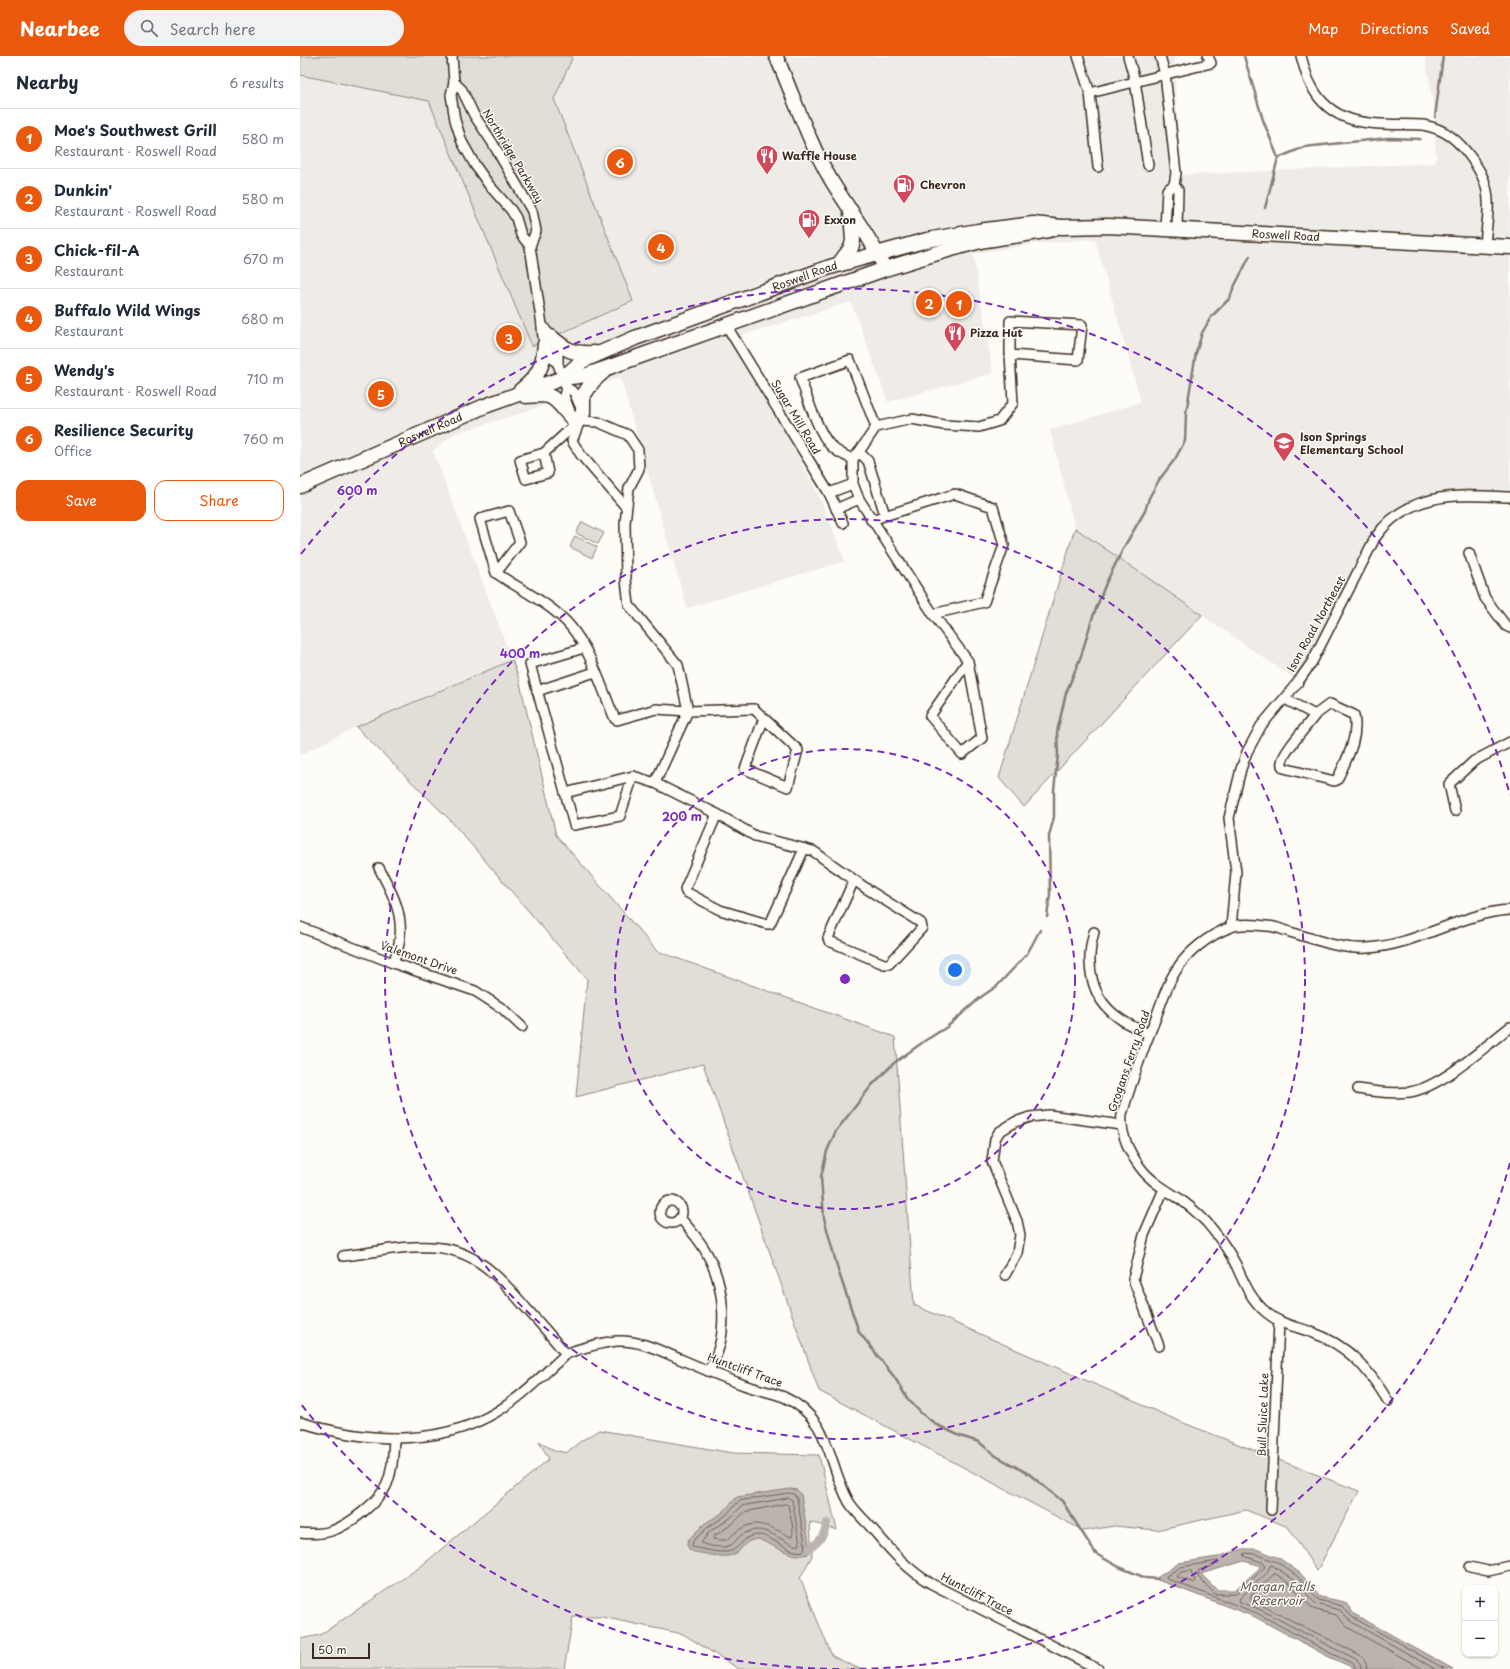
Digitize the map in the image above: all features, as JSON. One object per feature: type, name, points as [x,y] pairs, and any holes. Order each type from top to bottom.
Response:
[{"type":"main road","points":[[839,264],[851,248],[853,241],[851,211]]},
{"type":"main road","name":"Roswell Road","points":[[564,383],[582,361],[633,338],[676,322],[839,264],[927,240],[978,231],[1032,224],[1062,227],[1108,226],[1510,248]]},
{"type":"main road","name":"Roswell Road","points":[[300,486],[485,406],[514,396],[564,383],[885,269],[970,244],[1035,234],[1062,227]]},
{"type":"main road","points":[[514,396],[530,383],[540,370],[544,361],[548,340],[570,352],[580,354],[600,353]]},
{"type":"main road","points":[[514,396],[549,396],[559,403],[566,413],[578,418],[583,396],[593,381],[608,367]]},
{"type":"street","name":"Northridge Parkway","points":[[452,56],[454,82],[451,95],[455,120],[462,142],[475,165],[489,185],[511,210],[521,235],[530,246]]},
{"type":"street","points":[[776,56],[818,153],[831,179],[878,253],[885,269]]},
{"type":"street","points":[[1078,56],[1090,93],[1098,167]]},
{"type":"street","points":[[1128,56],[1135,81],[1148,165]]},
{"type":"street","points":[[1160,56],[1165,74],[1176,173],[1174,185],[1178,190],[1171,229]]},
{"type":"street","points":[[1090,93],[1211,63],[1208,56]]},
{"type":"street","points":[[1301,56],[1311,86],[1321,100],[1333,111],[1347,119],[1362,123],[1432,126],[1448,133],[1463,145],[1480,170],[1486,186],[1488,200],[1485,246]]},
{"type":"street","name":"Northridge Parkway","points":[[454,82],[462,90],[474,115],[492,142],[532,211],[536,231],[530,246],[542,325],[548,340],[558,352],[558,364],[564,383],[564,396],[578,418]]},
{"type":"street","points":[[968,661],[930,716],[962,754],[982,738],[968,661],[933,614],[871,520],[859,499],[853,484],[856,455],[876,427],[912,419],[944,425],[979,427],[999,421],[1012,403],[1010,355],[1010,321],[1082,325],[1078,360],[1010,355]]},
{"type":"street","name":"Sugar Mill Road","points":[[726,326],[829,493],[843,523]]},
{"type":"street","points":[[876,427],[850,360],[800,378],[822,434],[831,446],[841,454],[856,455],[868,461],[885,515]]},
{"type":"street","points":[[544,453],[578,418]]},
{"type":"street","points":[[578,418],[598,422],[628,435],[638,450],[639,469],[629,488],[626,507],[626,580],[629,605],[678,665],[688,711],[656,783]]},
{"type":"street","points":[[578,418],[572,441],[580,455],[626,507]]},
{"type":"street","points":[[829,493],[853,484]]},
{"type":"street","points":[[871,520],[955,494],[993,507],[1004,545],[984,602],[933,614]]},
{"type":"street","name":"Ison Road Northeast","points":[[1231,927],[1236,872],[1229,818],[1241,769],[1247,752],[1261,726],[1285,699],[1312,662],[1375,538],[1388,522],[1414,505],[1442,497],[1461,495],[1510,497]]},
{"type":"street","points":[[836,509],[859,499]]},
{"type":"street","points":[[496,574],[520,542],[509,511],[480,519],[496,574],[555,612],[571,628],[584,648],[596,672],[615,719],[617,720],[656,709],[688,711],[754,709],[764,718],[798,750],[787,787],[745,769],[764,718]]},
{"type":"street","points":[[1469,553],[1485,598],[1506,626],[1510,628]]},
{"type":"street","points":[[584,648],[531,663],[537,691],[574,825],[620,816],[633,776]]},
{"type":"street","points":[[537,691],[596,672]]},
{"type":"street","points":[[1285,699],[1315,715]]},
{"type":"street","points":[[1330,704],[1354,715],[1356,723],[1353,742],[1337,780],[1334,781],[1284,768],[1282,766],[1286,753],[1315,715],[1330,704]]},
{"type":"street","points":[[1455,811],[1449,784],[1474,761],[1510,742]]},
{"type":"street","points":[[565,793],[633,776],[656,783],[717,814],[755,836],[813,851],[854,880],[921,923],[922,928],[889,964],[878,962],[829,941],[828,938],[854,880]]},
{"type":"street","points":[[717,814],[685,886],[686,892],[720,910],[770,924],[804,849]]},
{"type":"street","points":[[379,868],[395,900],[400,918],[400,941],[393,963]]},
{"type":"street","name":"Grogans Ferry Road","points":[[1388,1401],[1375,1380],[1350,1353],[1322,1336],[1279,1321],[1267,1314],[1257,1304],[1245,1288],[1228,1251],[1213,1229],[1193,1210],[1164,1189],[1141,1169],[1130,1152],[1121,1125],[1126,1102],[1149,1034],[1170,982],[1182,962],[1205,940],[1231,927],[1251,925],[1269,926],[1341,946],[1367,948],[1389,946],[1482,914],[1510,910]]},
{"type":"street","name":"Valemont Drive","points":[[300,927],[393,963],[475,991],[502,1009],[522,1028]]},
{"type":"street","points":[[1094,932],[1090,947],[1089,964],[1091,979],[1098,994],[1106,1007],[1118,1018],[1149,1034]]},
{"type":"street","points":[[1358,1089],[1394,1093],[1411,1092],[1424,1088],[1454,1071],[1510,1027]]},
{"type":"street","points":[[1005,1275],[1018,1253],[1020,1236],[1017,1221],[992,1161],[994,1147],[999,1132],[1015,1122],[1030,1117],[1049,1115],[1121,1125]]},
{"type":"street","points":[[1159,1346],[1133,1279],[1144,1236],[1164,1189]]},
{"type":"street","points":[[680,1218],[697,1237],[706,1251],[714,1270],[720,1292],[722,1313],[721,1336],[715,1361],[708,1371]]},
{"type":"street","points":[[344,1256],[414,1247],[433,1246],[455,1250],[475,1259],[502,1279],[566,1354]]},
{"type":"street","name":"Bull Sluice Lake","points":[[1271,1510],[1279,1321]]},
{"type":"street","name":"Huntcliff Trace","points":[[300,1422],[340,1433],[394,1438],[417,1438],[439,1435],[460,1430],[480,1422],[511,1402],[566,1354],[596,1344],[616,1341],[631,1342],[649,1346],[708,1371],[783,1397],[797,1404],[817,1424],[824,1436],[842,1488],[850,1504],[901,1562],[917,1575],[1098,1669]]},
{"type":"street","points":[[300,1533],[330,1532],[352,1520],[370,1506],[386,1486],[392,1471],[394,1438]]},
{"type":"street","points":[[1470,1567],[1488,1572],[1510,1566]]},
{"type":"shaded area","points":[[300,56],[573,56],[554,99],[633,301],[532,346],[429,101],[300,75]]},
{"type":"shaded area","points":[[573,56],[1174,56],[1180,175],[1436,163],[1434,108],[1425,56],[1510,56],[1510,495],[1440,500],[1407,510],[1381,529],[1302,684],[1075,528],[1050,430],[1141,402],[1095,239],[1035,244],[973,254],[993,373],[888,402],[851,302],[743,335],[742,340],[763,388],[822,502],[845,561],[687,608],[620,377],[546,405],[454,434],[433,451],[512,660],[356,727],[300,755],[300,75],[429,101],[532,346],[633,301],[554,99]]},
{"type":"shaded area","points":[[582,522],[604,533],[598,544],[576,533]]},
{"type":"shaded area","points":[[1075,528],[1202,615],[1024,807],[999,778]]},
{"type":"shaded area","points":[[575,536],[597,547],[592,558],[570,547]]},
{"type":"shaded area","points":[[512,660],[519,679],[556,835],[657,951],[895,1037],[914,1305],[1181,1422],[1359,1491],[1317,1571],[1288,1527],[1246,1510],[1157,1530],[1114,1526],[1084,1531],[819,1391],[703,1064],[576,1097],[587,979],[450,820],[356,727]]},
{"type":"shaded area","points":[[599,1430],[733,1453],[819,1455],[837,1530],[810,1522],[812,1556],[800,1578],[832,1656],[860,1669],[739,1669],[683,1634],[602,1617],[573,1617],[564,1669],[300,1669],[300,1639],[320,1635],[420,1567],[549,1459],[539,1441],[556,1452],[566,1453],[581,1441]]},
{"type":"water","points":[[790,1489],[797,1490],[801,1495],[809,1544],[808,1554],[795,1555],[758,1539],[748,1542],[734,1555],[729,1556],[717,1556],[694,1552],[689,1549],[687,1544],[689,1539],[704,1524],[722,1513],[737,1497]]},
{"type":"water","name":"Morgan Falls Reservoir","points":[[1243,1549],[1256,1549],[1279,1558],[1300,1573],[1321,1597],[1345,1602],[1354,1614],[1453,1669],[1356,1669],[1329,1657],[1255,1617],[1155,1579],[1179,1563],[1217,1557]],"holes":[[[1244,1561],[1262,1566],[1235,1590],[1217,1590],[1201,1574]]]},
{"type":"waterway","points":[[1244,56],[1263,120],[1278,158],[1265,208]]},
{"type":"waterway","points":[[1435,117],[1443,56]]},
{"type":"waterway","points":[[1278,158],[1304,147],[1388,138],[1420,139]]},
{"type":"waterway","points":[[1047,917],[1050,894],[1049,836],[1054,817],[1054,790],[1058,754],[1057,732],[1066,693],[1081,656],[1092,619],[1106,583],[1124,547],[1145,511],[1149,498],[1159,480],[1175,459],[1185,441],[1186,413],[1196,353],[1202,333],[1211,317],[1230,298],[1250,256]]},
{"type":"waterway","points":[[1040,930],[1027,954],[997,986],[981,997],[947,1027],[894,1063],[872,1085],[836,1131],[827,1151],[821,1177],[824,1218],[838,1270],[859,1332],[895,1378],[907,1398],[921,1413],[937,1425],[960,1436],[979,1442],[996,1456],[1029,1474],[1062,1501],[1096,1554],[1119,1567],[1146,1578],[1158,1579]]},
{"type":"waterway","points":[[809,1549],[821,1538],[827,1523]]},
{"type":"place","name":"Resilience Security","points":[[620,162]]},
{"type":"place","name":"Waffle House","points":[[767,176]]},
{"type":"place","name":"Chevron","points":[[904,204]]},
{"type":"place","name":"Exxon","points":[[809,240]]},
{"type":"place","name":"Buffalo Wild Wings","points":[[661,247]]},
{"type":"place","name":"Dunkin'","points":[[929,303]]},
{"type":"place","name":"Moe's Southwest Grill","points":[[959,304]]},
{"type":"place","name":"Chick-fil-A","points":[[509,338]]},
{"type":"place","name":"Pizza Hut","points":[[955,352]]},
{"type":"place","name":"Wendy's","points":[[381,394]]},
{"type":"place","name":"Ison Springs Elementary School","points":[[1284,462]]}]
